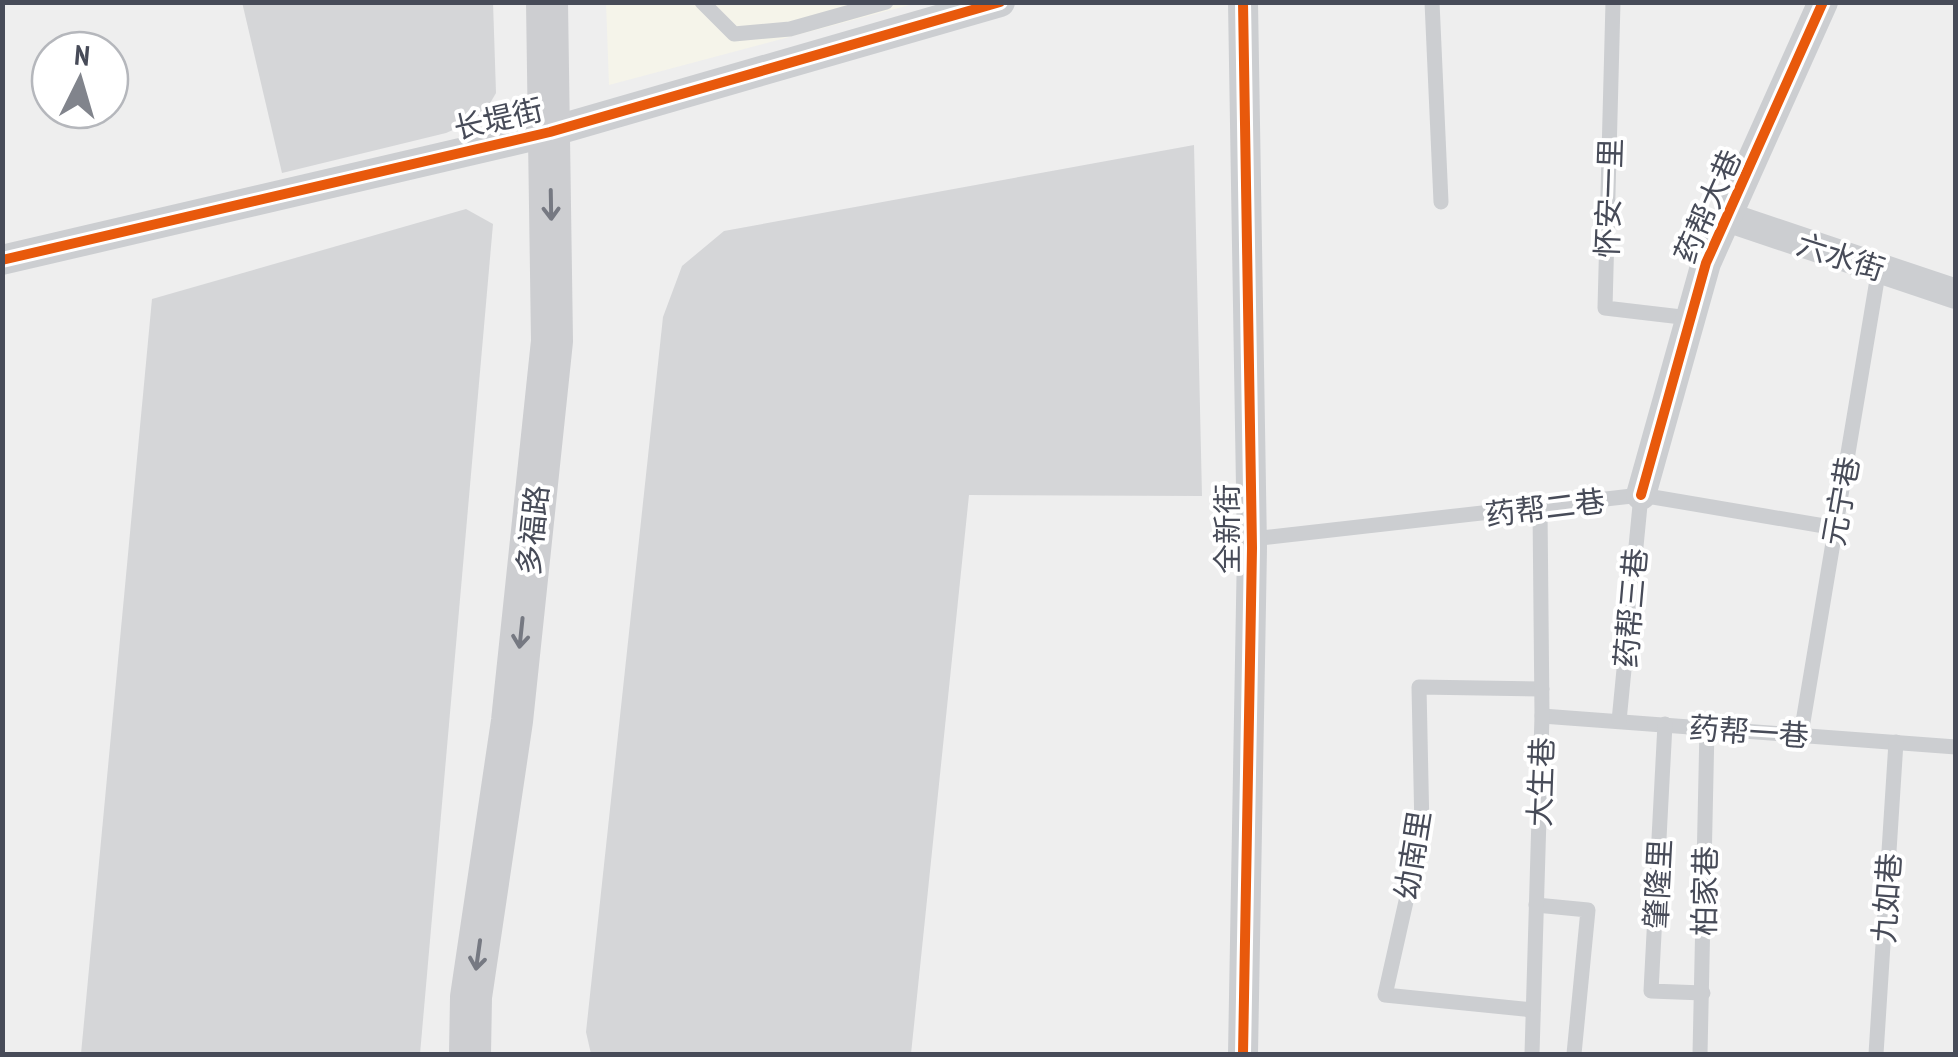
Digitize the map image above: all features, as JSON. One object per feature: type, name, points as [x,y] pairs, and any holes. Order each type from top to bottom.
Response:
[{"type":"main road","name":"多福路","points":[[470,1054],[472,997],[512,721],[552,341],[547,2]]},
{"type":"street","name":"长堤街","points":[[2,260],[550,132],[1000,2]]},
{"type":"street","name":"全新街","points":[[1243,2],[1252,539],[1243,1054]]},
{"type":"street","name":"药帮大巷","points":[[1641,495],[1706,263],[1823,2]]},
{"type":"street","name":"六水街","points":[[1727,218],[1956,294]]},
{"type":"lane","points":[[702,2],[734,34],[790,30],[886,2]]},
{"type":"lane","points":[[1432,2],[1441,202]]},
{"type":"lane","name":"怀安一里","points":[[1613,2],[1605,308],[1690,318]]},
{"type":"lane","name":"元宁巷","points":[[1800,734],[1879,268]]},
{"type":"lane","name":"药帮二巷","points":[[1252,539],[1540,510],[1641,495],[1836,528]]},
{"type":"lane","name":"药帮三巷","points":[[1619,721],[1641,495]]},
{"type":"lane","name":"大生巷","points":[[1532,1054],[1542,716],[1540,510]]},
{"type":"lane","name":"幼南里","points":[[1533,1010],[1386,995],[1422,830],[1418,687],[1542,690]]},
{"type":"lane","name":"药帮一巷","points":[[1542,716],[1956,747]]},
{"type":"lane","name":"肇隆里","points":[[1665,724],[1651,991],[1703,993]]},
{"type":"lane","name":"柏家巷","points":[[1700,1054],[1707,728]]},
{"type":"lane","name":"九如巷","points":[[1876,1054],[1896,742]]},
{"type":"lane","points":[[1536,905],[1588,910],[1574,1054]]},
{"type":"shaded area","points":[[606,2],[917,3],[609,85]]},
{"type":"building","points":[[242,2],[493,2],[496,93],[482,117],[446,133],[282,173]]},
{"type":"building","points":[[1194,145],[1202,496],[969,495],[911,1054],[591,1054],[586,1032],[663,317],[682,266],[724,231]]},
{"type":"building","points":[[466,209],[493,224],[420,1054],[81,1054],[152,299]]},
{"type":"cycle path","points":[[2,260],[550,132],[1000,2]]},
{"type":"cycle path","points":[[1243,2],[1252,548],[1243,1054]]},
{"type":"cycle path","points":[[1641,495],[1706,263],[1823,2]]}]
